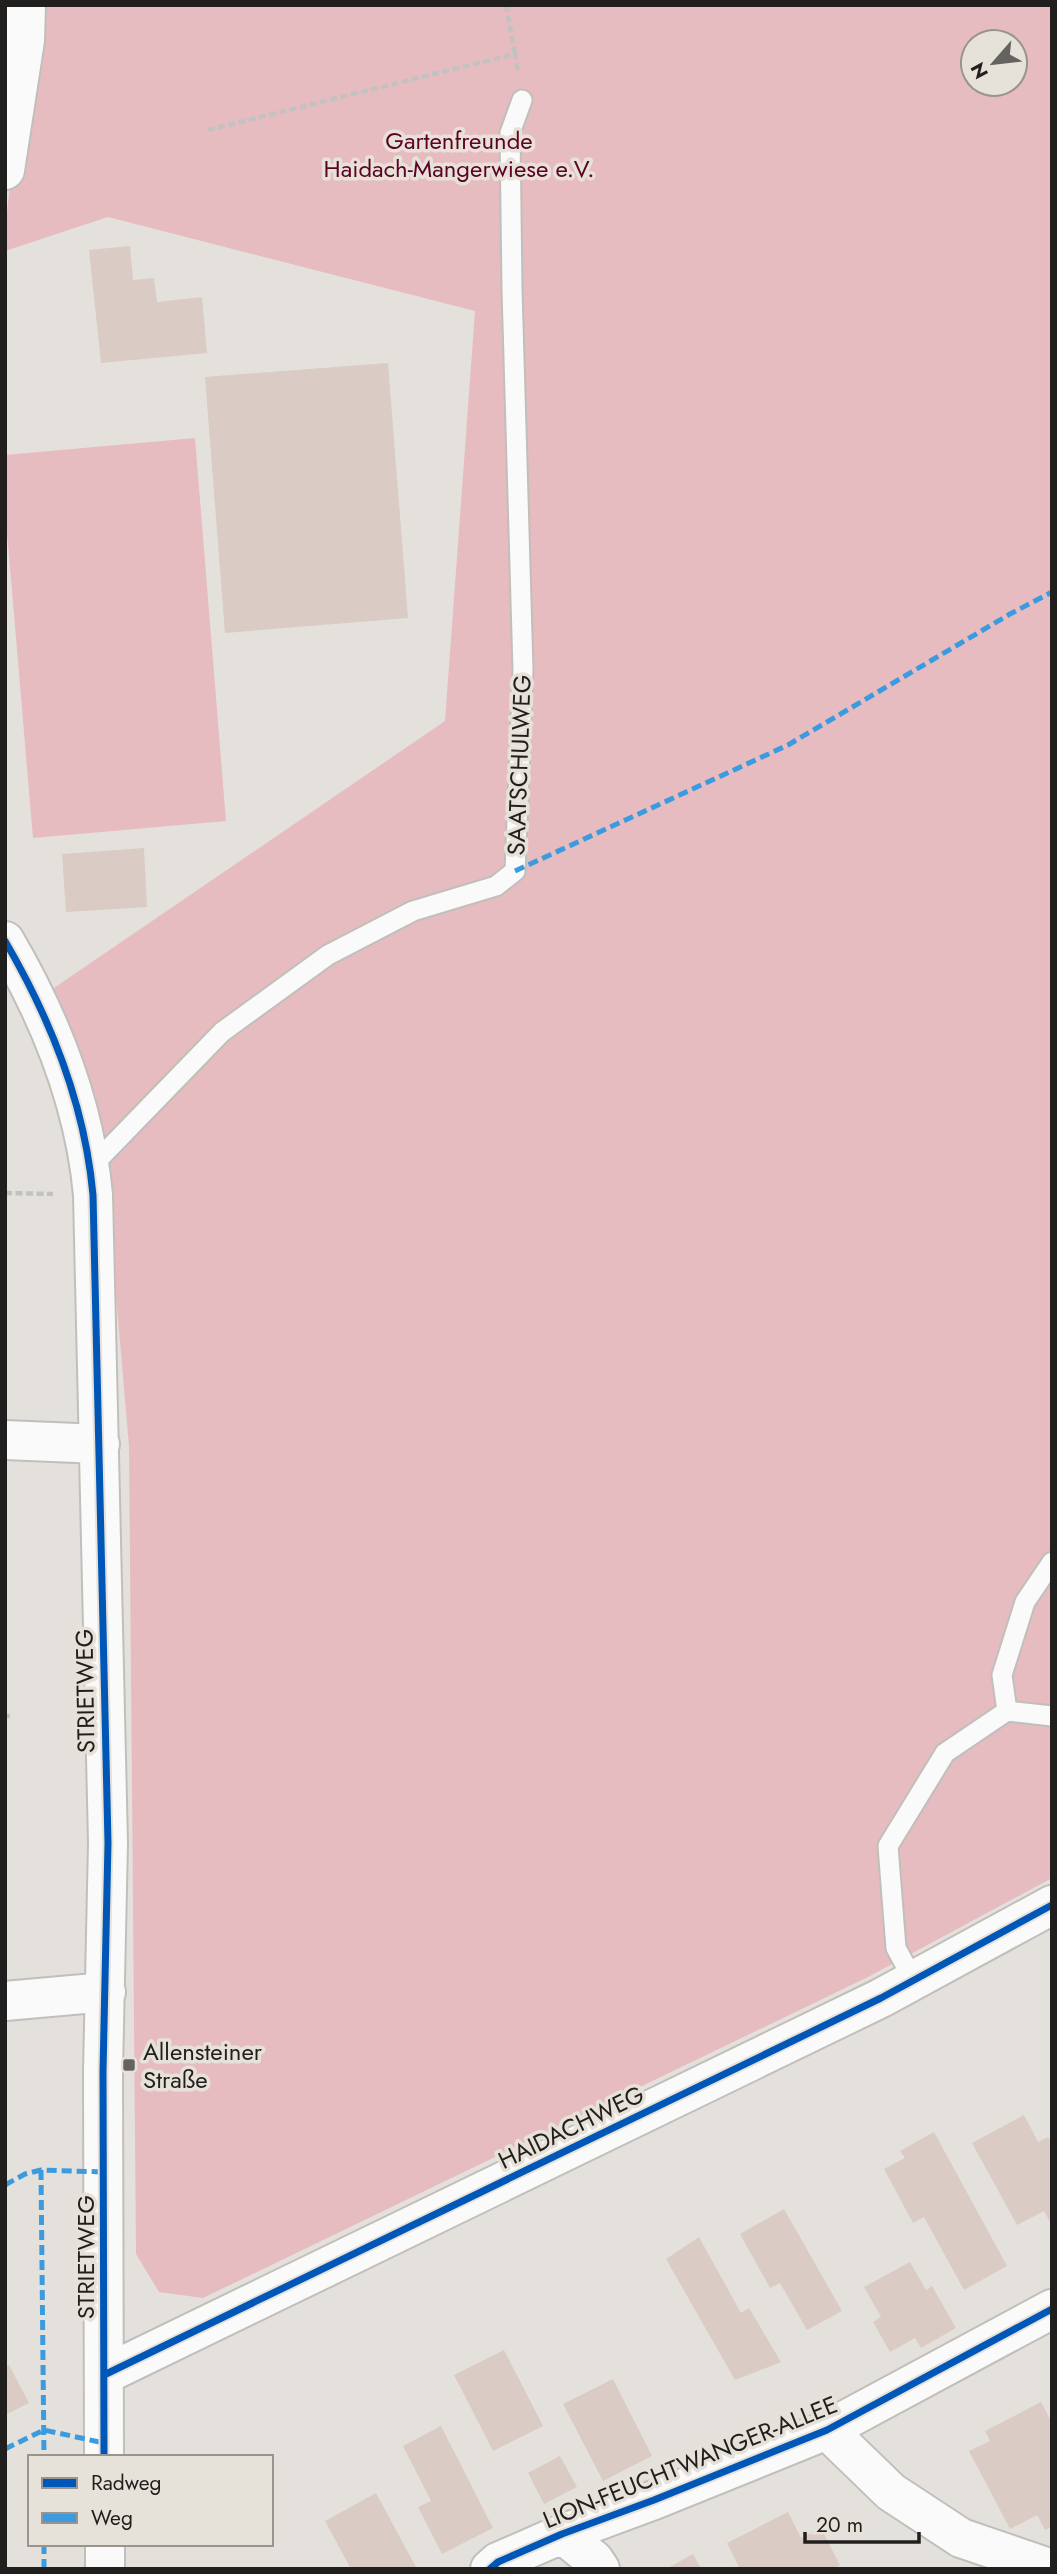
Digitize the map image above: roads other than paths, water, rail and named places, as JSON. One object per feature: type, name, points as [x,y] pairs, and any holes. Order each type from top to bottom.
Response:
[{"type":"street","points":[[5,170],[25,40],[26,5]]},
{"type":"street","name":"STRIETWEG","points":[[5,941],[19,965],[62,1059],[92,1181],[108,1843],[103,2071],[104,2455]]},
{"type":"street","points":[[5,1440],[100,1444]]},
{"type":"street","name":"HAIDACHWEG","points":[[104,2375],[914,1980],[1052,1905]]},
{"type":"street","points":[[5,2001],[106,1992]]},
{"type":"street","name":"LION-FEUCHTWANGER-ALLEE","points":[[490,2569],[498,2562],[562,2534],[827,2430],[1052,2309]]},
{"type":"street","points":[[827,2430],[891,2492],[961,2538],[1052,2569]]},
{"type":"street","points":[[562,2534],[594,2560],[600,2569]]},
{"type":"street","points":[[105,2546],[105,2569]]},
{"type":"lane","name":"SAATSCHULWEG","points":[[92,1181],[222,1032],[328,955],[413,911],[496,886],[515,871],[523,670],[510,133],[522,100]]},
{"type":"lane","points":[[1007,1711],[1002,1675],[1025,1602],[1052,1562]]},
{"type":"lane","points":[[914,1980],[896,1948],[888,1846],[945,1753],[1007,1711],[1052,1716]]},
{"type":"place","name":"Allensteiner Straße","points":[[129,2065]]},
{"type":"park label","name":"Gartenfreunde Haidach-Mangerwiese e.V.","points":[[459,154]]}]
